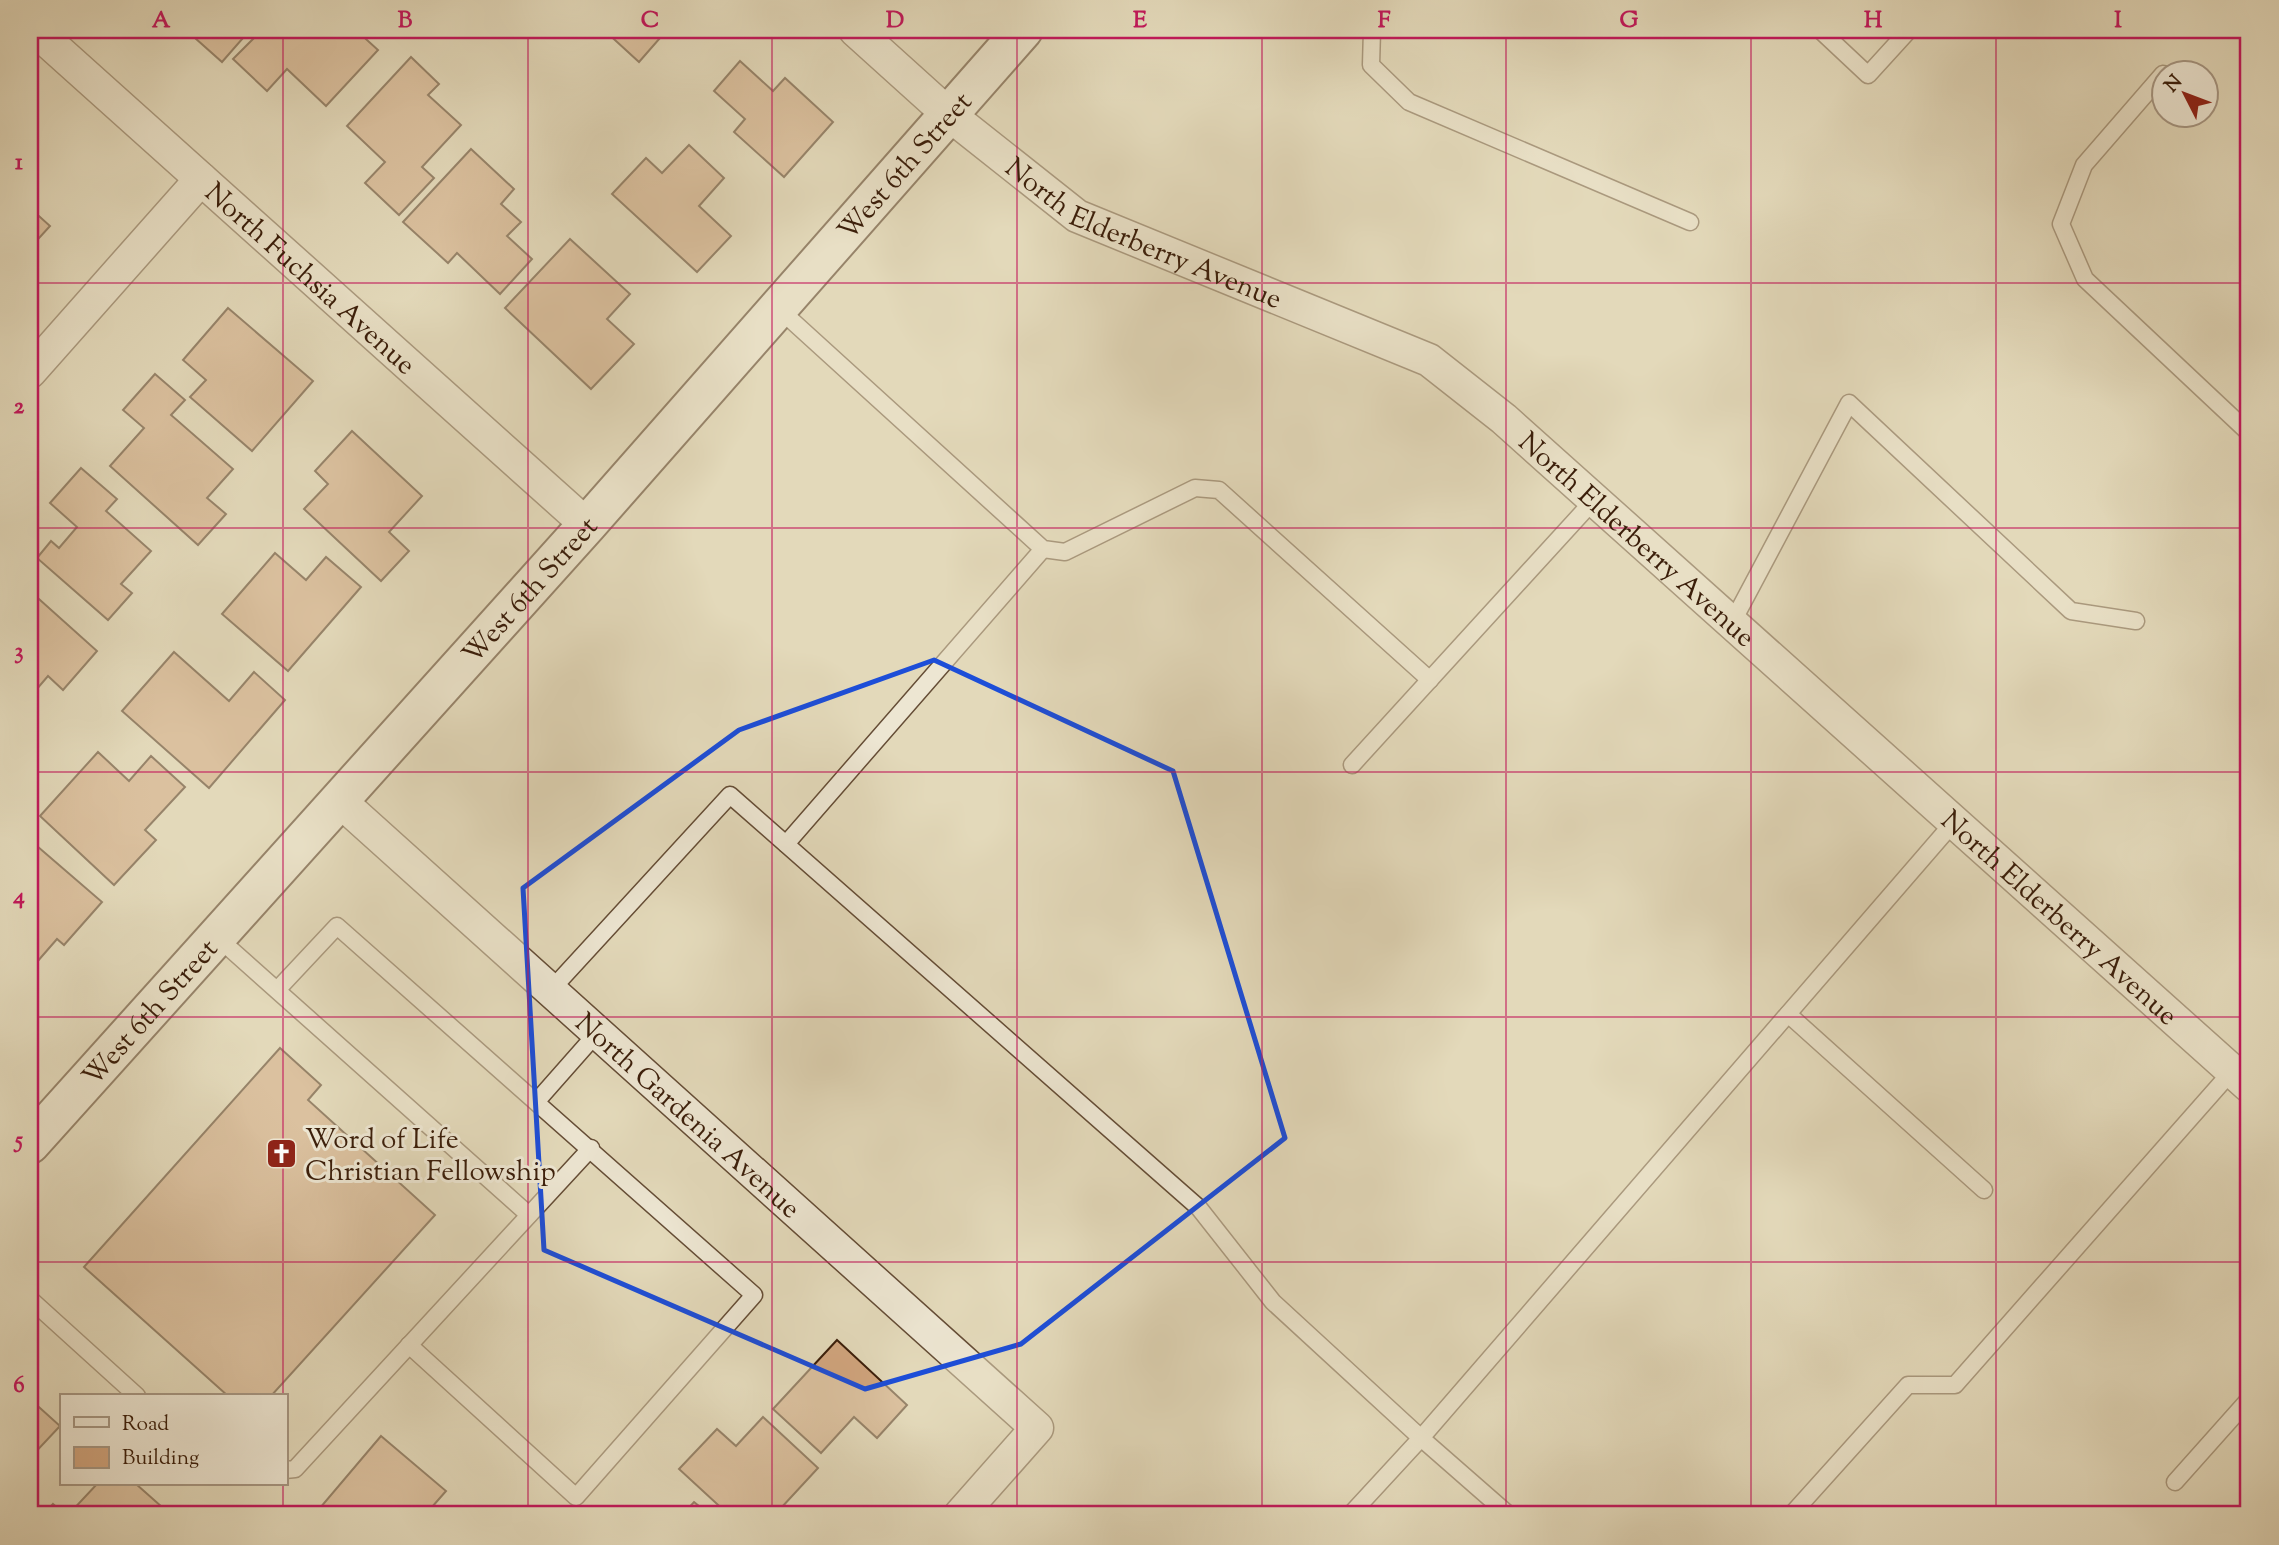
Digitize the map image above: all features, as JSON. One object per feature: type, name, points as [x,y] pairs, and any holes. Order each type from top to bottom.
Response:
[{"type":"street","name":"North Fuchsia Avenue","points":[[35,30],[587,525]]},
{"type":"street","name":"North Elderberry Avenue","points":[[855,30],[947,114],[1077,216],[1429,360],[1504,419],[2241,1078]]},
{"type":"street","name":"West 6th Street","points":[[30,1144],[587,525],[1023,30]]},
{"type":"street","points":[[30,372],[201,179]]},
{"type":"street","name":"North Gardenia Avenue","points":[[340,801],[1037,1429],[960,1515]]},
{"type":"lane","points":[[1372,30],[1371,65],[1409,102],[1690,222]]},
{"type":"lane","points":[[1820,30],[1868,75],[1909,30]]},
{"type":"lane","points":[[2150,89],[2084,165],[2061,224],[2085,279],[2249,433]]},
{"type":"lane","points":[[777,308],[1043,549],[1065,552],[1195,488],[1219,490],[1430,680]]},
{"type":"lane","points":[[1732,623],[1849,403],[2071,611],[2136,621]]},
{"type":"lane","points":[[1352,765],[1594,500]]},
{"type":"lane","points":[[786,844],[1043,549]]},
{"type":"lane","points":[[550,991],[730,795],[1199,1208],[1273,1302],[1509,1515]]},
{"type":"lane","points":[[1350,1515],[1421,1438],[1954,822]]},
{"type":"lane","points":[[277,990],[337,926],[754,1295],[576,1497],[409,1345]]},
{"type":"lane","points":[[217,937],[529,1215]]},
{"type":"lane","points":[[1788,1014],[1984,1190]]},
{"type":"lane","points":[[537,1101],[597,1032]]},
{"type":"lane","points":[[1791,1515],[1908,1385],[1955,1385],[2241,1078]]},
{"type":"lane","points":[[287,1470],[295,1469],[591,1148]]},
{"type":"lane","points":[[30,1299],[135,1394]]},
{"type":"lane","points":[[2175,1482],[2249,1399]]},
{"type":"highlighted area","points":[[934,660],[1173,771],[1285,1138],[1021,1344],[865,1389],[544,1250],[523,888],[739,730]]},
{"type":"building","points":[[186,30],[250,30],[222,62]]},
{"type":"building","points":[[262,30],[272,38],[280,30],[356,30],[378,50],[326,106],[287,69],[267,91],[233,59]]},
{"type":"building","points":[[604,30],[667,30],[639,62]]},
{"type":"building","points":[[411,57],[439,84],[428,95],[461,125],[422,167],[434,178],[399,215],[365,183],[385,162],[347,126]]},
{"type":"building","points":[[740,61],[773,91],[785,78],[833,122],[784,177],[734,132],[745,119],[714,91]]},
{"type":"building","points":[[689,145],[724,178],[699,206],[731,236],[697,272],[612,194],[646,158],[662,173]]},
{"type":"building","points":[[471,149],[514,189],[501,204],[521,222],[507,236],[532,259],[500,294],[457,253],[448,263],[403,222]]},
{"type":"building","points":[[30,208],[50,226],[30,248]]},
{"type":"building","points":[[570,239],[630,294],[607,319],[634,344],[591,389],[505,308]]},
{"type":"building","points":[[228,308],[313,381],[252,451],[190,397],[206,380],[183,360]]},
{"type":"building","points":[[155,374],[185,400],[171,415],[233,469],[207,498],[226,514],[198,545],[110,466],[144,428],[123,410]]},
{"type":"building","points":[[352,431],[422,496],[389,532],[409,551],[381,581],[304,509],[328,484],[315,471]]},
{"type":"building","points":[[81,468],[117,499],[106,511],[151,551],[121,584],[132,593],[108,620],[37,558],[51,541],[59,548],[77,527],[50,503]]},
{"type":"building","points":[[275,553],[306,580],[326,557],[361,587],[288,671],[222,614]]},
{"type":"building","points":[[30,591],[97,651],[63,690],[48,676],[30,697]]},
{"type":"building","points":[[174,652],[229,701],[254,672],[285,700],[209,788],[122,711]]},
{"type":"building","points":[[98,752],[129,781],[151,756],[185,787],[145,830],[156,840],[114,885],[40,816]]},
{"type":"building","points":[[30,840],[102,902],[64,945],[57,939],[30,970]]},
{"type":"building","points":[[280,1048],[321,1085],[308,1100],[435,1215],[273,1394],[226,1394],[84,1267]]},
{"type":"building","points":[[837,1340],[907,1405],[877,1438],[854,1417],[821,1453],[773,1409]]},
{"type":"building","points":[[30,1399],[60,1426],[30,1458]]},
{"type":"building","points":[[763,1417],[818,1468],[781,1508],[789,1515],[729,1515],[679,1469],[717,1429],[736,1446]]},
{"type":"building","points":[[381,1436],[446,1491],[425,1515],[314,1515]]},
{"type":"building","points":[[95,1486],[138,1486],[171,1515],[68,1515]]},
{"type":"building","points":[[694,1502],[710,1515],[682,1515]]},
{"type":"building","points":[[53,1504],[66,1515],[43,1515]]},
{"type":"place","name":"Word of Life Christian Fellowship","points":[[282,1154]]}]
